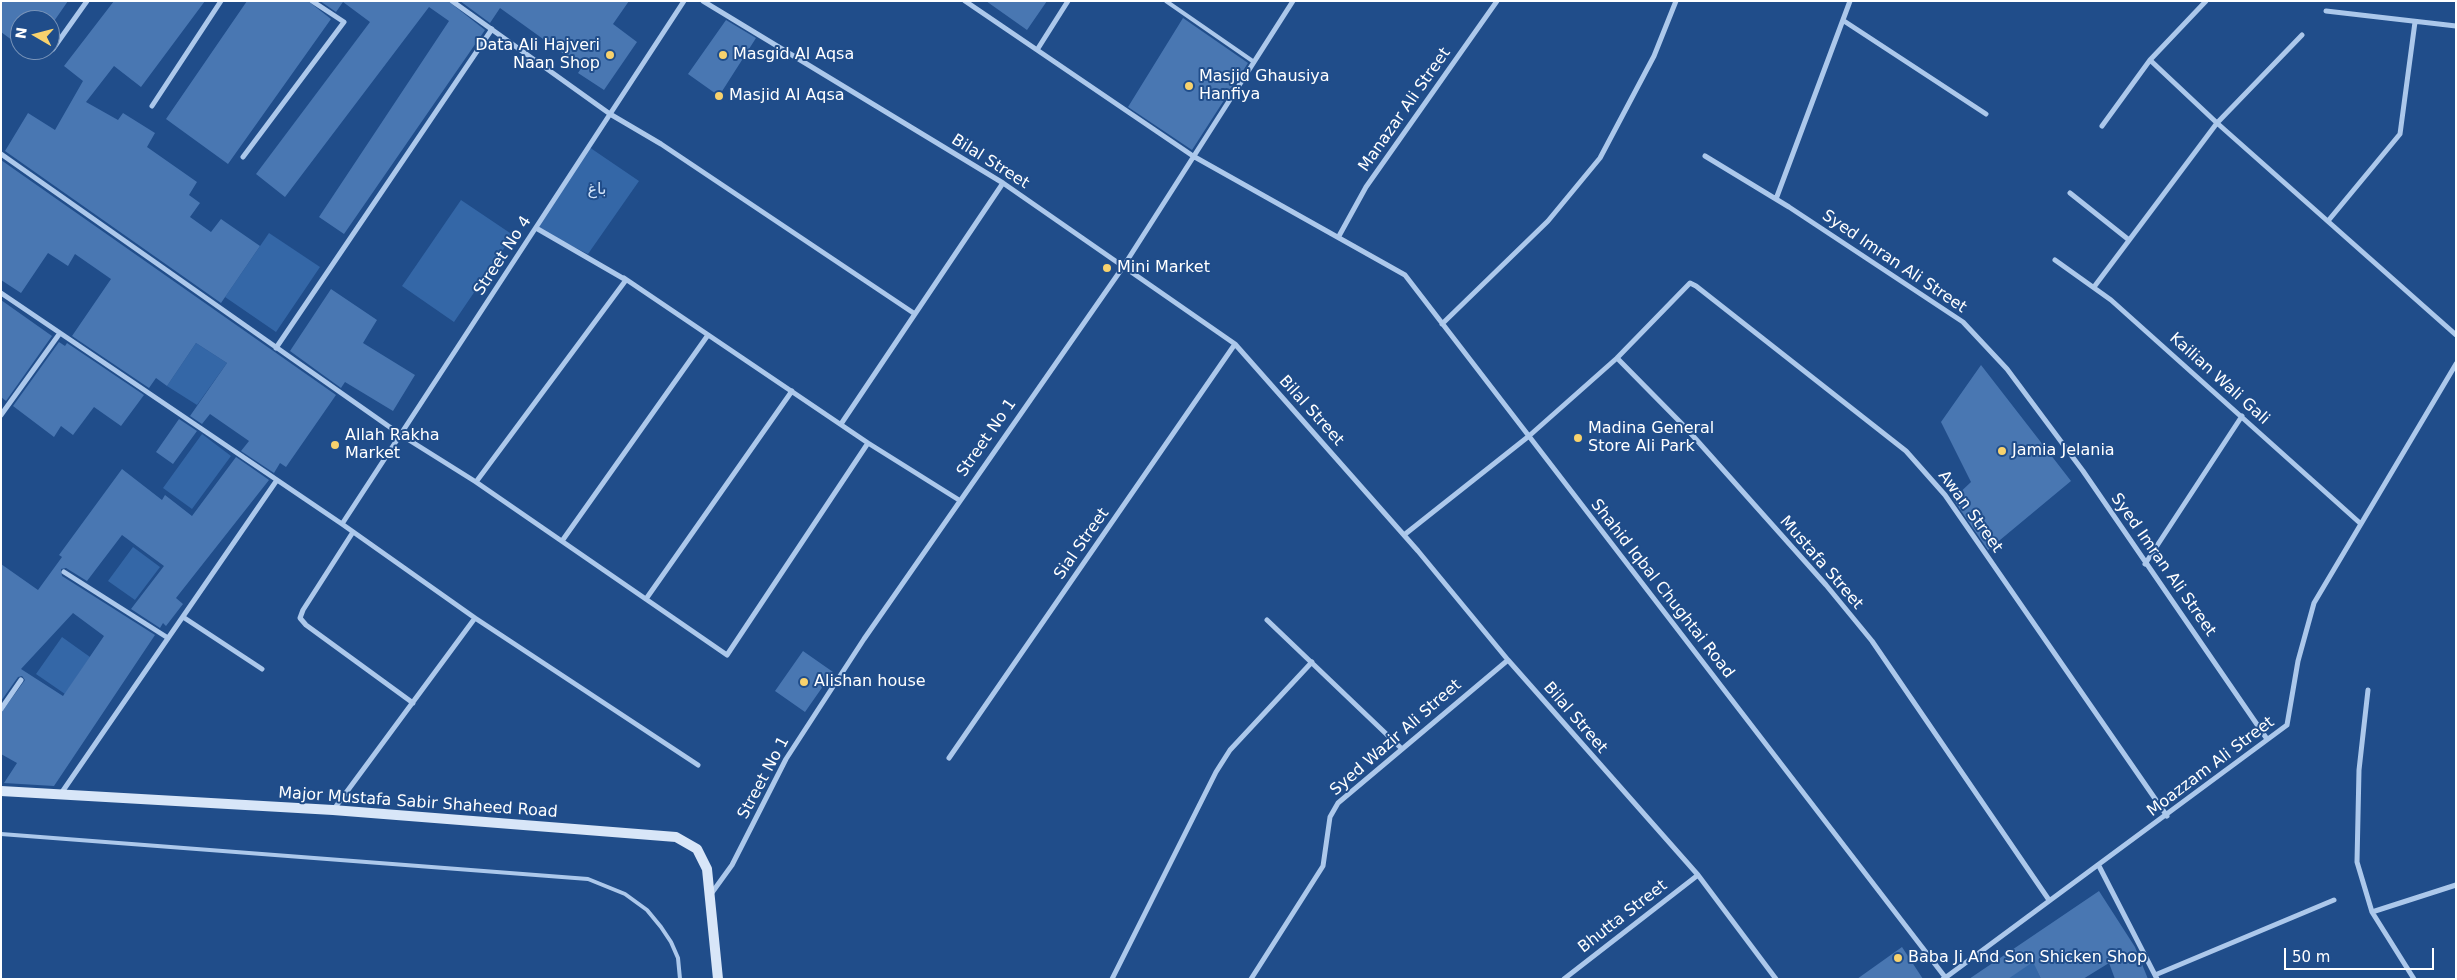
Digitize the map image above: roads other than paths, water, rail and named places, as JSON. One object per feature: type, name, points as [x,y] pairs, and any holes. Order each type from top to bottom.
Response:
[{"type":"street","points":[[60,38],[87,1]]},
{"type":"street","points":[[152,106],[221,1]]},
{"type":"street","points":[[243,157],[344,22],[312,1]]},
{"type":"street","points":[[452,1],[610,114],[661,144],[915,314]]},
{"type":"street","name":"Street No 4","points":[[342,524],[684,1]]},
{"type":"street","name":"Bilal Street","points":[[703,1],[1003,183],[1235,344],[1404,535],[1508,660],[1698,875],[1776,979]]},
{"type":"street","name":"Shahid Iqbal Chughtai Road","points":[[965,1],[1193,156],[1339,236],[1405,275],[1944,978]]},
{"type":"street","points":[[1037,50],[1068,1]]},
{"type":"street","name":"Street No 1","points":[[711,894],[732,865],[786,759],[864,638],[1123,267],[1293,1]]},
{"type":"street","name":"Manazar Ali Street","points":[[1339,236],[1366,187],[1497,1]]},
{"type":"street","points":[[1442,324],[1548,221],[1600,158],[1654,56],[1676,1]]},
{"type":"street","points":[[1776,199],[1844,22],[1850,1]]},
{"type":"street","points":[[2102,126],[2150,60],[2206,1]]},
{"type":"street","points":[[2326,11],[2456,26]]},
{"type":"street","points":[[1844,22],[1986,114]]},
{"type":"street","points":[[2328,221],[2400,134],[2415,22]]},
{"type":"street","points":[[276,348],[492,29]]},
{"type":"street","points":[[2094,287],[2216,123],[2302,35]]},
{"type":"street","points":[[2150,60],[2216,123],[2456,336]]},
{"type":"street","points":[[1,154],[401,435],[476,482],[727,655],[868,443]]},
{"type":"street","name":"Syed Imran Ali Street","points":[[1704,156],[1776,199],[1874,262],[1962,322],[2013,377],[2083,472],[2267,739]]},
{"type":"street","points":[[841,424],[1003,183]]},
{"type":"street","points":[[2070,193],[2129,240]]},
{"type":"street","points":[[536,228],[626,280]]},
{"type":"street","points":[[588,254],[868,443],[959,500]]},
{"type":"street","name":"Kailian Wali Gali","points":[[2055,260],[2111,300],[2361,524]]},
{"type":"street","points":[[476,482],[626,280]]},
{"type":"street","name":"Awan Street","points":[[1617,358],[1690,283],[1906,451],[1945,495],[2167,816]]},
{"type":"street","points":[[1,293],[342,524],[475,618],[698,765]]},
{"type":"street","points":[[1,415],[60,333]]},
{"type":"street","points":[[562,541],[708,335]]},
{"type":"street","name":"Sial Street","points":[[949,758],[1235,344]]},
{"type":"street","points":[[1404,535],[1529,436],[1617,358]]},
{"type":"street","name":"Mustafa Street","points":[[1617,358],[1691,434],[1826,585],[1872,641],[2049,900]]},
{"type":"street","name":"Moazzam Ali Street","points":[[1944,978],[2167,816],[2287,725],[2298,661],[2314,603],[2456,364]]},
{"type":"street","points":[[646,598],[792,391]]},
{"type":"street","points":[[2146,564],[2242,416]]},
{"type":"street","points":[[60,795],[277,480]]},
{"type":"street","points":[[353,532],[303,610],[300,618],[306,625],[414,703]]},
{"type":"street","points":[[64,572],[168,638]]},
{"type":"street","points":[[183,617],[262,669]]},
{"type":"street","points":[[333,810],[475,618]]},
{"type":"street","points":[[1267,620],[1402,749]]},
{"type":"street","name":"Syed Wazir Ali Street","points":[[1251,979],[1323,866],[1330,817],[1338,802],[1508,660]]},
{"type":"street","points":[[1112,979],[1216,772],[1230,750],[1312,662]]},
{"type":"street","points":[[1,709],[21,680]]},
{"type":"street","points":[[2368,690],[2359,770],[2357,862],[2372,912],[2414,979]]},
{"type":"street","name":"Major Mustafa Sabir Shaheed Road","points":[[1,791],[333,810],[676,837],[687,841],[704,858],[711,894],[718,979]]},
{"type":"street","points":[[2099,866],[2156,977],[2334,900]]},
{"type":"street","name":"Bhutta Street","points":[[1564,979],[1698,875]]},
{"type":"street","points":[[2372,912],[2456,885]]},
{"type":"lane","points":[[1166,1],[1254,62]]},
{"type":"lane","points":[[1,834],[588,879],[625,894],[647,910],[671,942],[678,958],[680,979]]},
{"type":"place","name":"Data Ali Hajveri Naan Shop","points":[[610,55]]},
{"type":"place","name":"Masgid Al Aqsa","points":[[723,55]]},
{"type":"place","name":"Masjid Ghausiya Hanfiya","points":[[1189,86]]},
{"type":"place","name":"Masjid Al Aqsa","points":[[719,96]]},
{"type":"place","name":"Mini Market","points":[[1107,268]]},
{"type":"place","name":"Madina General Store Ali Park","points":[[1578,438]]},
{"type":"place","name":"Allah Rakha Market","points":[[335,445]]},
{"type":"place","name":"Jamia Jelania","points":[[2002,451]]},
{"type":"place","name":"Alishan house","points":[[804,682]]},
{"type":"place","name":"Baba Ji And Son Shicken Shop","points":[[1898,958]]},
{"type":"park label","name":"باغ","points":[[597,190]]}]
